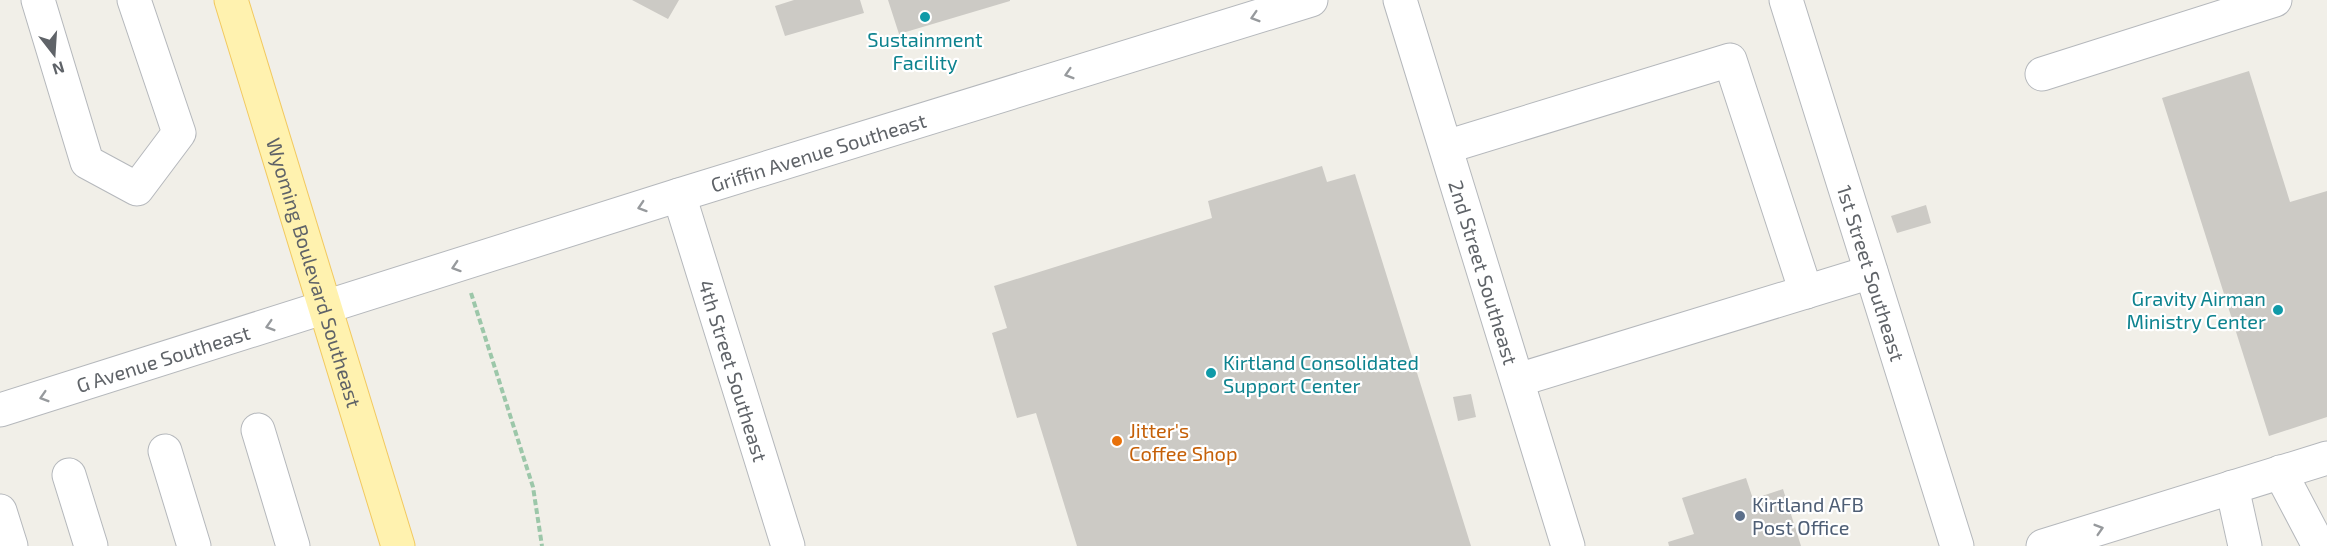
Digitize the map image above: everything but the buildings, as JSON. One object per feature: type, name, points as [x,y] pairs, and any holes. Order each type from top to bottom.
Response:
[{"type":"main road","name":"Wyoming Boulevard Southeast","points":[[231,0],[399,546]]},
{"type":"street","points":[[38,0],[87,162],[136,189],[179,133],[134,0]]},
{"type":"street","name":"Griffin Avenue Southeast","points":[[326,309],[679,195],[1311,0]]},
{"type":"street","name":"2nd Street Southeast","points":[[1400,0],[1568,546]]},
{"type":"street","name":"1st Street Southeast","points":[[1786,0],[1957,546]]},
{"type":"street","points":[[2042,74],[2275,0]]},
{"type":"street","points":[[1446,147],[1730,60],[1806,292]]},
{"type":"street","name":"4th Street Southeast","points":[[679,195],[788,546]]},
{"type":"street","points":[[1518,380],[1871,272]]},
{"type":"street","name":"G Avenue Southeast","points":[[0,410],[326,309]]},
{"type":"street","points":[[258,430],[293,546]]},
{"type":"street","points":[[165,451],[194,546]]},
{"type":"street","points":[[2043,546],[2327,458]]},
{"type":"street","points":[[2280,472],[2319,546]]},
{"type":"street","points":[[69,475],[91,546]]},
{"type":"street","points":[[2232,487],[2245,546]]},
{"type":"street","points":[[0,511],[11,546]]},
{"type":"path","points":[[468,286],[533,487],[542,546]]},
{"type":"place","name":"Sustainment Facility","points":[[925,17]]},
{"type":"place","name":"Gravity Airman Ministry Center","points":[[2278,310]]},
{"type":"place","name":"Kirtland Consolidated Support Center","points":[[1211,373]]},
{"type":"place","name":"Jitter's Coffee Shop","points":[[1117,441]]},
{"type":"place","name":"Kirtland AFB Post Office","points":[[1740,516]]}]
